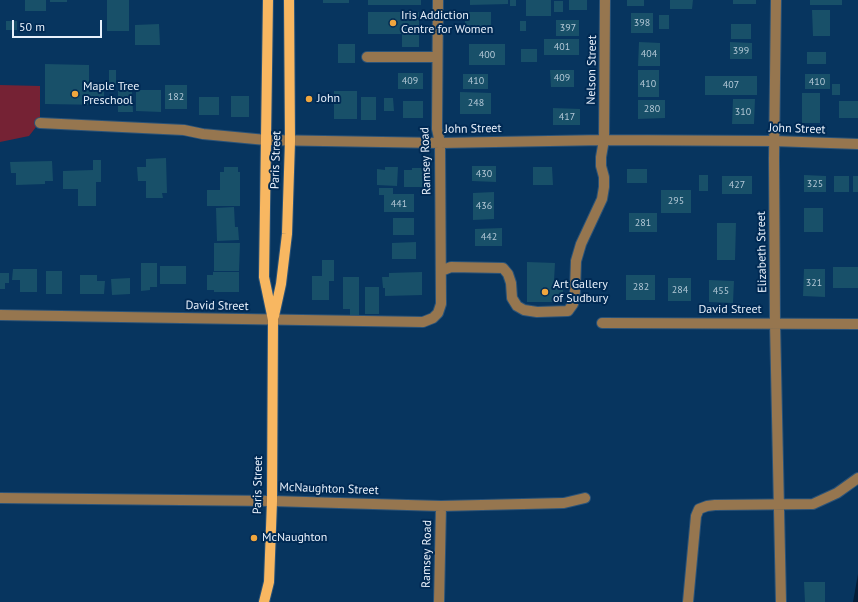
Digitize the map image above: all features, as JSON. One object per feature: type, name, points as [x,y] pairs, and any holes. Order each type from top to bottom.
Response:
[{"type":"main road","name":"Paris Street","points":[[264,602],[268,582],[272,501],[273,320],[264,277],[268,0]]},
{"type":"main road","name":"Paris Street","points":[[273,320],[281,284],[287,234],[290,141],[289,0]]},
{"type":"street","name":"Ramsey Road","points":[[433,318],[438,312],[441,304],[440,143],[437,129],[438,0]]},
{"type":"street","name":"Nelson Street","points":[[441,271],[451,267],[503,268],[508,274],[511,283],[512,298],[517,306],[524,310],[537,312],[568,311],[573,304],[576,261],[581,244],[602,199],[604,177],[601,166],[601,157],[604,140],[606,0]]},
{"type":"street","name":"Elizabeth Street","points":[[776,0],[774,141],[775,323],[781,602]]},
{"type":"street","points":[[367,57],[438,57]]},
{"type":"street","name":"John Street","points":[[40,123],[184,130],[210,135],[290,141],[440,143],[604,140],[774,141],[858,144]]},
{"type":"street","name":"David Street","points":[[0,315],[423,322],[433,318]]},
{"type":"street","name":"David Street","points":[[602,323],[858,324]]},
{"type":"street","points":[[688,602],[696,516],[699,509],[715,505],[813,504],[836,493],[858,478]]},
{"type":"street","name":"McNaughton Street","points":[[0,498],[272,501],[441,506],[564,503],[585,498]]},
{"type":"street","name":"Ramsey Road","points":[[439,602],[441,506]]},
{"type":"shaded area","points":[[0,85],[40,86],[40,122],[29,136],[0,142]]},
{"type":"water","points":[[858,574],[858,602],[853,602]]},
{"type":"building","points":[[25,0],[46,0],[46,11],[25,11]]},
{"type":"building","points":[[50,0],[67,0],[67,2],[50,2]]},
{"type":"building","points":[[107,0],[129,0],[129,31],[107,31]]},
{"type":"building","points":[[323,0],[349,0],[349,3],[323,3]]},
{"type":"building","points":[[368,0],[421,0],[421,5],[368,5]]},
{"type":"building","points":[[470,0],[508,0],[508,4],[470,5]]},
{"type":"building","points":[[510,0],[516,0],[516,6],[510,6]]},
{"type":"building","points":[[526,0],[551,0],[551,16],[526,16]]},
{"type":"building","points":[[569,0],[587,0],[587,10],[569,10]]},
{"type":"building","points":[[627,0],[644,0],[644,6],[627,6]]},
{"type":"building","points":[[670,0],[693,0],[692,9],[670,9]]},
{"type":"building","points":[[733,0],[756,0],[756,4],[733,4]]},
{"type":"building","points":[[810,0],[842,0],[842,5],[810,5]]},
{"type":"building","points":[[554,1],[563,1],[563,12],[554,12]]},
{"type":"building","points":[[812,10],[830,10],[830,36],[813,36]]},
{"type":"building","name":"Iris Addiction Centre for Women","points":[[368,12],[419,12],[419,47],[402,47],[402,34],[368,34]]},
{"type":"building","points":[[465,12],[491,12],[491,31],[465,32]]},
{"type":"building","points":[[631,13],[653,13],[653,33],[631,33]]},
{"type":"building","points":[[659,15],[669,15],[669,29],[659,29]]},
{"type":"building","points":[[556,20],[579,20],[579,36],[556,36]]},
{"type":"building","points":[[6,21],[17,21],[17,30],[6,30]]},
{"type":"building","points":[[520,21],[526,21],[526,31],[520,31]]},
{"type":"building","points":[[159,24],[160,45],[135,45],[135,25]]},
{"type":"building","points":[[731,24],[751,24],[751,39],[731,39]]},
{"type":"building","points":[[544,39],[579,39],[579,55],[544,55]]},
{"type":"building","points":[[639,42],[660,43],[660,66],[638,66]]},
{"type":"building","points":[[730,42],[752,43],[752,59],[730,59]]},
{"type":"building","points":[[338,44],[355,44],[355,63],[338,63]]},
{"type":"building","points":[[469,44],[505,44],[505,65],[469,65]]},
{"type":"building","points":[[521,49],[537,49],[537,62],[521,62]]},
{"type":"building","points":[[807,52],[826,52],[826,64],[807,64]]},
{"type":"building","name":"Maple Tree Preschool","points":[[45,64],[89,65],[89,83],[104,84],[104,105],[45,104]]},
{"type":"building","points":[[109,70],[116,70],[116,85],[109,85]]},
{"type":"building","points":[[550,70],[574,70],[574,87],[551,87]]},
{"type":"building","points":[[638,70],[659,70],[659,97],[638,97]]},
{"type":"building","points":[[398,73],[423,73],[423,89],[398,89]]},
{"type":"building","points":[[463,74],[488,74],[488,89],[463,89]]},
{"type":"building","points":[[805,74],[830,74],[830,89],[805,89]]},
{"type":"building","points":[[705,76],[757,76],[757,95],[705,95]]},
{"type":"building","points":[[832,84],[840,84],[840,95],[832,95]]},
{"type":"building","points":[[165,85],[187,85],[187,109],[165,109]]},
{"type":"building","points":[[136,90],[161,90],[161,112],[136,111]]},
{"type":"building","points":[[118,91],[132,91],[133,112],[118,112]]},
{"type":"building","points":[[334,91],[357,91],[357,119],[334,119]]},
{"type":"building","points":[[460,92],[491,93],[491,114],[460,114]]},
{"type":"building","points":[[802,93],[820,93],[820,123],[802,123]]},
{"type":"building","points":[[231,96],[249,96],[249,117],[231,117]]},
{"type":"building","points":[[199,97],[219,97],[219,115],[199,115]]},
{"type":"building","points":[[361,97],[376,97],[376,120],[361,120]]},
{"type":"building","points":[[384,98],[393,98],[394,111],[384,111]]},
{"type":"building","points":[[733,99],[755,99],[754,124],[732,124]]},
{"type":"building","points":[[638,100],[665,100],[665,118],[638,119]]},
{"type":"building","points":[[403,101],[423,101],[423,118],[403,118]]},
{"type":"building","points":[[839,101],[858,101],[858,118],[839,118]]},
{"type":"building","points":[[553,108],[580,109],[580,125],[553,125]]},
{"type":"building","points":[[166,158],[167,193],[162,193],[163,198],[146,198],[146,181],[138,181],[137,167],[146,167],[146,159]]},
{"type":"building","points":[[93,160],[101,160],[101,182],[96,182],[96,206],[78,206],[78,189],[63,189],[63,171],[93,170]]},
{"type":"building","points":[[52,161],[53,181],[45,181],[45,184],[16,185],[16,173],[11,173],[10,162]]},
{"type":"building","points":[[472,166],[496,166],[496,182],[472,181]]},
{"type":"building","points":[[224,167],[238,167],[238,172],[240,172],[240,206],[207,206],[207,190],[220,190],[220,172],[224,172]]},
{"type":"building","points":[[385,167],[398,167],[397,186],[377,185],[377,169],[385,170]]},
{"type":"building","points":[[533,167],[552,167],[553,185],[533,185]]},
{"type":"building","points":[[412,168],[423,168],[423,187],[404,187],[404,170],[412,170]]},
{"type":"building","points":[[627,169],[647,169],[647,183],[627,183]]},
{"type":"building","points":[[699,175],[708,175],[708,191],[699,191]]},
{"type":"building","points":[[804,175],[826,176],[826,192],[804,192]]},
{"type":"building","points":[[722,176],[752,176],[752,194],[722,194]]},
{"type":"building","points":[[834,176],[849,176],[849,192],[834,192]]},
{"type":"building","points":[[853,176],[858,176],[858,192],[853,192]]},
{"type":"building","points":[[379,188],[393,188],[393,194],[414,194],[414,212],[384,212],[384,195],[379,195]]},
{"type":"building","points":[[661,190],[691,190],[691,213],[661,213]]},
{"type":"building","points":[[494,192],[494,219],[473,220],[473,193]]},
{"type":"building","points":[[234,207],[235,227],[238,227],[239,240],[217,241],[216,208]]},
{"type":"building","points":[[804,208],[823,208],[823,232],[804,232]]},
{"type":"building","points":[[629,213],[657,213],[657,232],[629,232]]},
{"type":"building","points":[[393,218],[414,218],[414,235],[393,235]]},
{"type":"building","points":[[717,223],[736,223],[735,260],[717,260]]},
{"type":"building","points":[[502,228],[502,246],[475,246],[475,229]]},
{"type":"building","points":[[416,242],[416,259],[392,259],[392,243]]},
{"type":"building","points":[[214,243],[240,243],[239,271],[214,271]]},
{"type":"building","points":[[322,260],[334,260],[334,281],[329,281],[329,300],[312,300],[312,276],[322,276]]},
{"type":"building","name":"Art Gallery of Sudbury","points":[[527,262],[555,263],[554,281],[563,281],[563,302],[527,302]]},
{"type":"building","points":[[141,263],[157,263],[157,287],[150,287],[150,290],[141,291]]},
{"type":"building","points":[[160,266],[186,266],[186,284],[160,284]]},
{"type":"building","points":[[833,267],[858,267],[858,288],[833,288]]},
{"type":"building","points":[[13,269],[37,269],[37,292],[20,292],[20,280],[12,280]]},
{"type":"building","points":[[804,269],[825,269],[825,297],[803,296]]},
{"type":"building","points":[[46,271],[62,271],[62,294],[46,294]]},
{"type":"building","points":[[213,272],[239,272],[239,292],[214,292],[214,290],[207,290],[207,275],[213,275]]},
{"type":"building","points":[[422,272],[422,295],[385,296],[385,288],[383,288],[382,277],[389,277],[389,273]]},
{"type":"building","points":[[0,273],[9,273],[9,283],[5,283],[5,289],[0,289]]},
{"type":"building","points":[[80,275],[97,275],[97,281],[105,281],[104,294],[80,294]]},
{"type":"building","points":[[626,275],[655,275],[655,300],[626,300]]},
{"type":"building","points":[[343,277],[359,277],[359,315],[350,315],[350,309],[343,309]]},
{"type":"building","points":[[130,278],[130,294],[112,295],[111,279]]},
{"type":"building","points":[[668,278],[691,278],[691,301],[668,301]]},
{"type":"building","points":[[709,280],[734,281],[733,303],[709,302]]},
{"type":"building","points":[[365,287],[379,287],[379,314],[365,314]]},
{"type":"building","points":[[804,582],[825,582],[825,602],[805,602]]},
{"type":"place","name":"Iris Addiction Centre for Women","points":[[393,23]]},
{"type":"place","name":"Maple Tree Preschool","points":[[75,94]]},
{"type":"place","name":"John","points":[[309,99]]},
{"type":"place","name":"Art Gallery of Sudbury","points":[[545,292]]},
{"type":"place","name":"McNaughton","points":[[254,538]]}]
